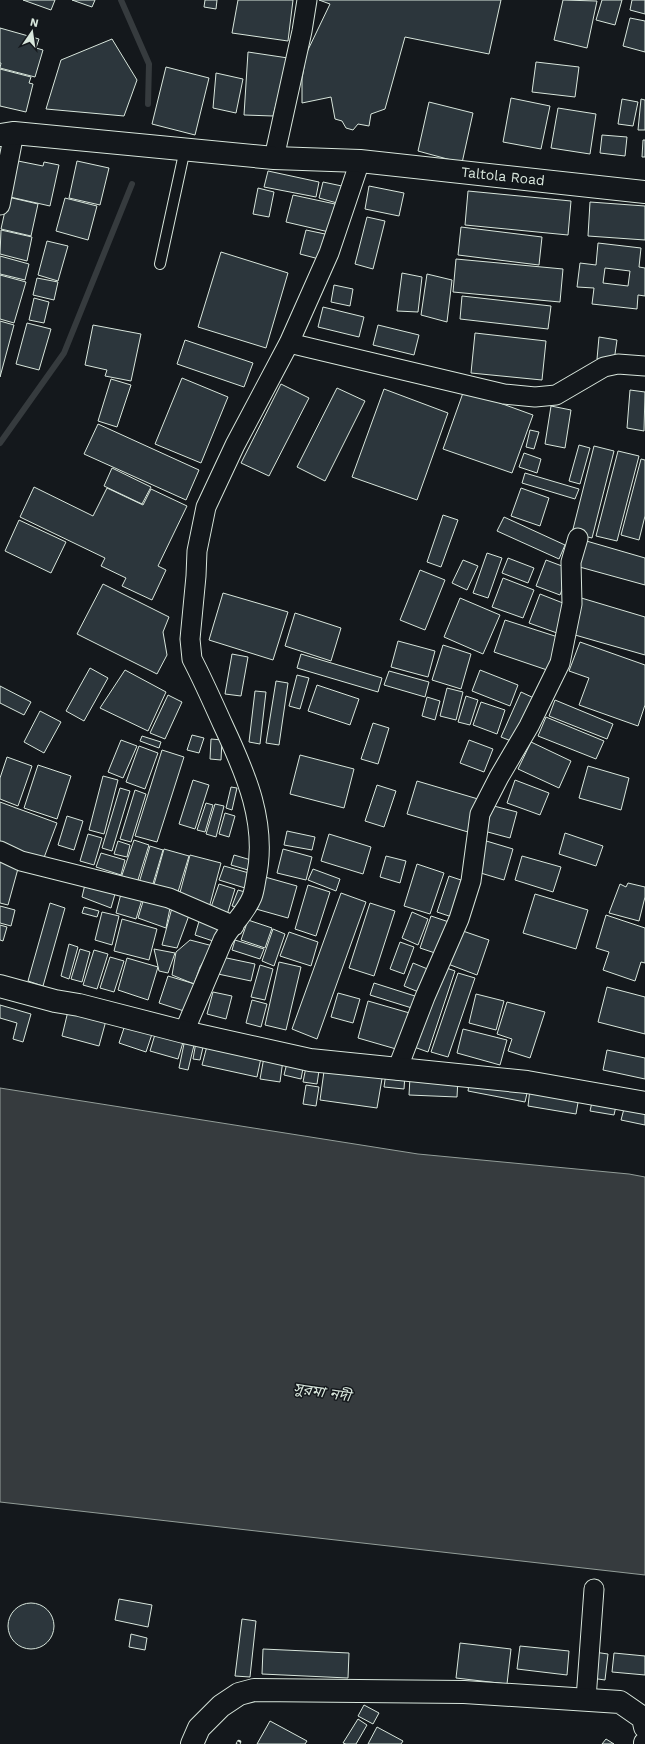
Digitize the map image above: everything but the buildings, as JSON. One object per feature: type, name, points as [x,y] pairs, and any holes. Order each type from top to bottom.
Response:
[{"type":"street","points":[[274,158],[302,31],[307,0]]},
{"type":"street","points":[[0,205],[7,134]]},
{"type":"street","name":"Taltola Road","points":[[7,134],[274,158],[360,161],[645,192]]},
{"type":"street","points":[[184,1032],[223,940],[228,931],[244,913],[252,896],[260,863],[259,828],[253,799],[242,766],[192,659],[190,640],[197,551],[206,507],[235,445],[289,343],[329,253],[360,161]]},
{"type":"street","points":[[289,343],[504,394],[535,397],[556,395],[604,367],[618,364],[645,366]]},
{"type":"street","points":[[397,1070],[425,997],[459,919],[471,881],[480,814],[499,777],[529,726],[560,663],[572,604],[571,562],[578,538]]},
{"type":"street","points":[[0,851],[22,860],[169,898],[234,926]]},
{"type":"street","points":[[0,986],[49,1000],[310,1060],[527,1082],[645,1103]]},
{"type":"street","points":[[586,1700],[594,1589]]},
{"type":"street","points":[[192,1744],[199,1728],[221,1706],[240,1694],[254,1690],[464,1692],[620,1702],[643,1718],[645,1727]]},
{"type":"lane","points":[[160,264],[185,149]]},
{"type":"water","name":"সুরমা নদী","points":[[0,1088],[418,1154],[629,1174],[645,1177],[645,1575],[0,1502]]},
{"type":"waterway","points":[[121,0],[149,64],[148,104]]},
{"type":"waterway","points":[[0,443],[64,353],[132,184]]}]
